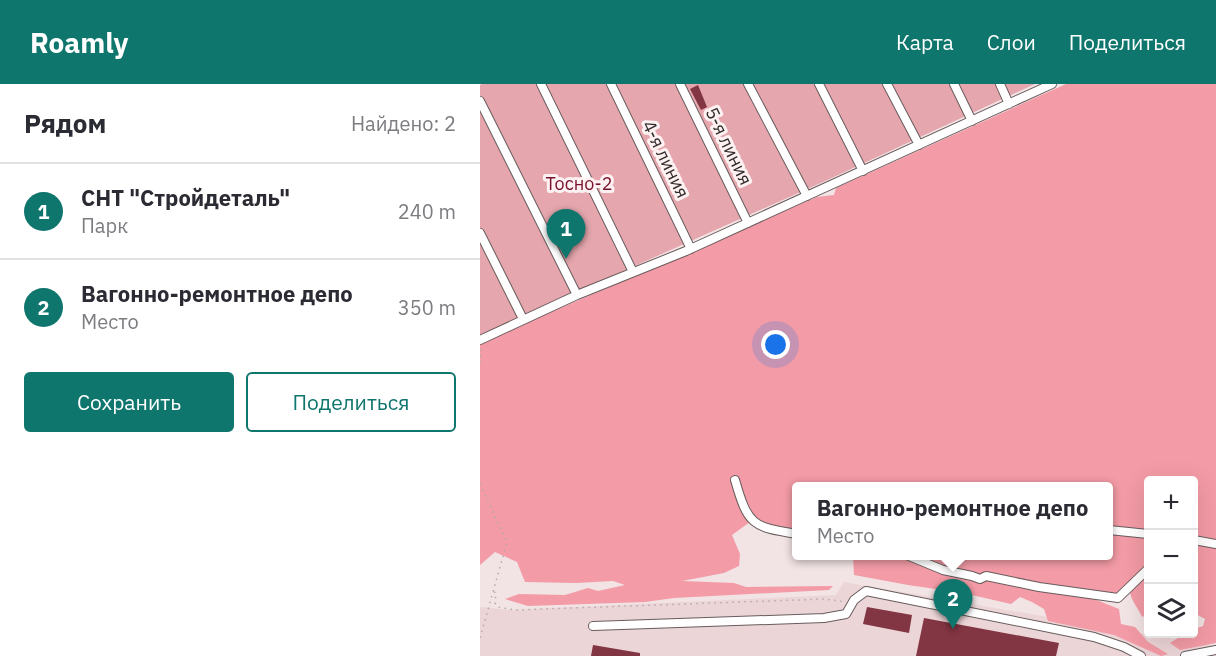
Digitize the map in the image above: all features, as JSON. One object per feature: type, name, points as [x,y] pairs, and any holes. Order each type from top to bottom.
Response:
[{"type":"street","points":[[541,84],[633,272]]},
{"type":"street","name":"4-я линия","points":[[611,84],[691,249]]},
{"type":"street","name":"5-я линия","points":[[680,84],[748,223]]},
{"type":"street","points":[[748,84],[807,196]]},
{"type":"street","points":[[819,84],[863,171]]},
{"type":"street","points":[[887,84],[919,145]]},
{"type":"street","points":[[954,84],[972,121]]},
{"type":"street","points":[[999,84],[1009,104]]},
{"type":"street","points":[[481,339],[577,295],[691,249],[1051,84]]},
{"type":"street","points":[[480,101],[577,295]]},
{"type":"street","points":[[480,233],[523,319]]},
{"type":"street","points":[[735,480],[747,514],[756,525],[765,529],[792,533]]},
{"type":"street","points":[[1113,530],[1144,534]]},
{"type":"street","points":[[1198,541],[1216,544]]},
{"type":"street","points":[[920,560],[942,570],[980,579],[986,576],[1039,587],[1118,598],[1144,574]]},
{"type":"street","points":[[593,626],[824,618],[846,614],[853,602],[866,591],[1094,637],[1124,647],[1141,656]]},
{"type":"street","points":[[1185,656],[1216,650]]},
{"type":"path","points":[[480,363],[481,339]]},
{"type":"path","points":[[480,484],[507,542],[480,638]]},
{"type":"path","points":[[493,593],[496,593],[495,603],[498,607],[515,610],[825,599],[853,602]]},
{"type":"shaded area","points":[[1066,84],[1216,84],[1216,643],[1180,650],[1170,643],[1178,638],[1198,638],[1198,628],[1203,626],[1205,619],[1198,615],[1198,476],[1144,476],[1144,616],[1142,617],[1132,599],[1130,592],[1135,585],[1115,596],[1084,595],[1119,609],[1121,624],[1135,627],[1148,642],[1168,654],[1161,656],[1114,635],[1048,621],[1044,609],[1020,597],[1011,604],[963,593],[854,575],[853,560],[1113,560],[1113,482],[792,482],[792,529],[765,525],[754,519],[732,535],[740,554],[739,566],[724,573],[682,581],[734,583],[746,587],[833,586],[829,590],[674,598],[645,602],[528,606],[505,599],[519,594],[565,595],[588,588],[598,591],[625,585],[613,581],[525,582],[517,562],[495,552],[480,565],[480,343],[817,197],[834,195],[836,188]]},
{"type":"shaded area","points":[[844,582],[1144,634],[1144,638],[1170,638],[1216,646],[1216,656],[480,656],[480,607],[510,610],[836,595]]},
{"type":"green space","name":"Тосно-2","points":[[1035,84],[823,182],[480,335],[480,85]]},
{"type":"building","points":[[698,85],[707,107],[701,110],[690,89]]},
{"type":"building","points":[[867,607],[912,615],[909,633],[863,624]]},
{"type":"building","points":[[924,618],[1059,643],[1056,656],[916,656]]},
{"type":"building","points":[[593,645],[640,653],[640,656],[591,656]]},
{"type":"place","name":"СНТ \"Стройдеталь\"","points":[[566,259]]},
{"type":"place","name":"Вагонно-ремонтное депо","points":[[953,629]]}]
